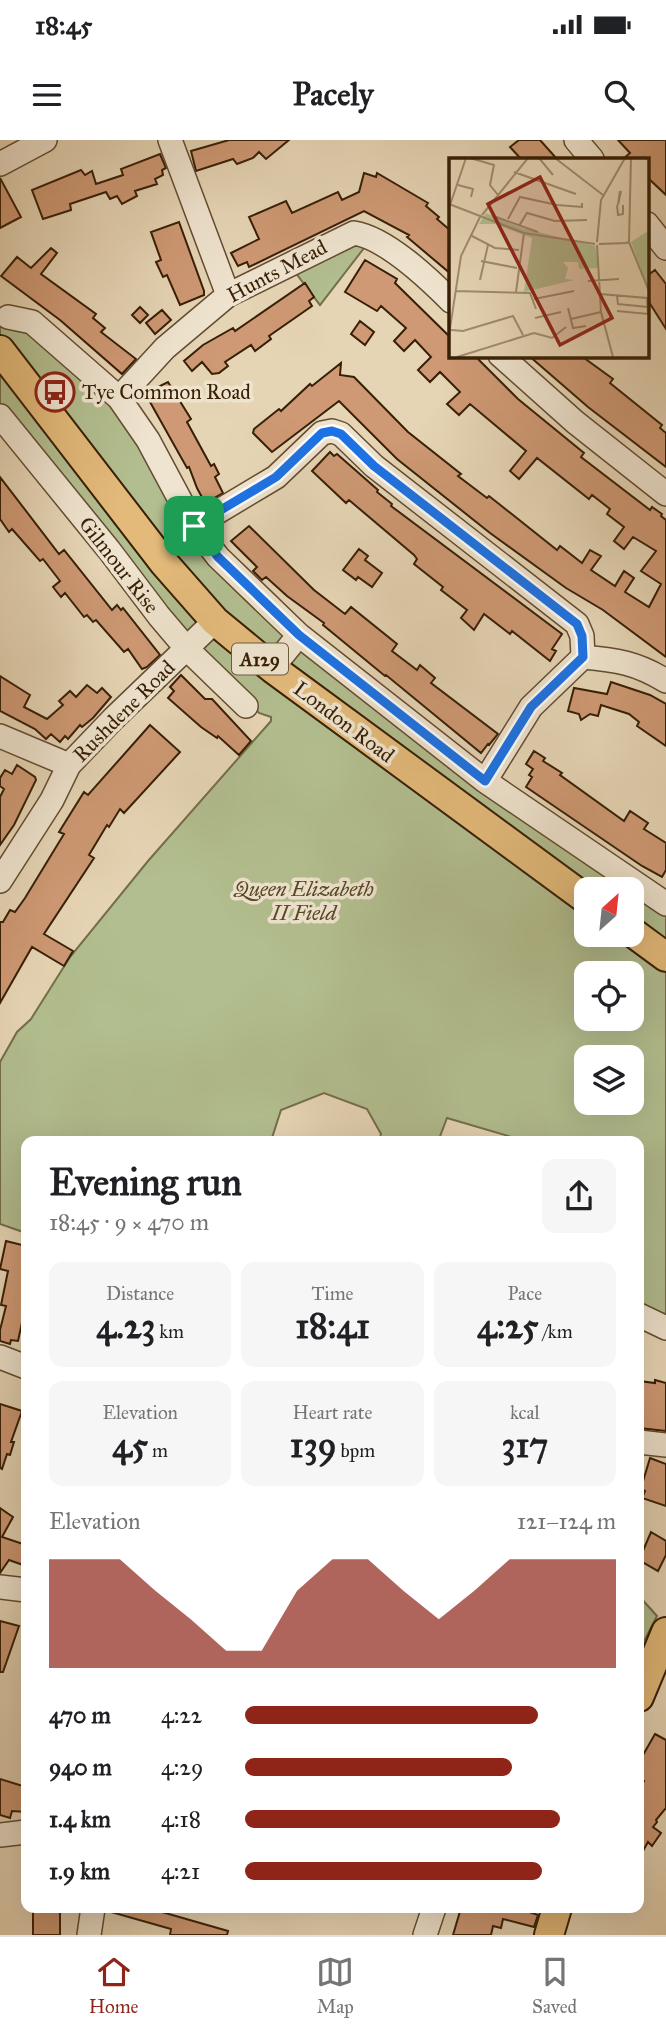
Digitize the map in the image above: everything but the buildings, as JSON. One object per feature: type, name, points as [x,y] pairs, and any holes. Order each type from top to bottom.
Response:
[{"type":"main road","name":"London Road","points":[[0,350],[164,563],[215,621],[272,668],[574,891]]},
{"type":"main road","points":[[644,941],[666,957]]},
{"type":"main road","points":[[644,1685],[666,1634]]},
{"type":"main road","points":[[549,1935],[556,1913]]},
{"type":"street","points":[[0,164],[45,140]]},
{"type":"street","points":[[170,140],[228,295]]},
{"type":"street","points":[[576,140],[591,158]]},
{"type":"street","points":[[648,225],[666,248]]},
{"type":"street","name":"Hunts Mead","points":[[119,398],[166,348],[228,295],[354,233],[371,239],[419,269],[449,298]]},
{"type":"street","points":[[8,317],[32,322],[119,398],[148,440],[194,526],[218,557],[299,635],[485,781],[666,904]]},
{"type":"street","points":[[502,357],[575,422],[666,494]]},
{"type":"street","name":"Gilmour Rise","points":[[0,416],[187,649],[246,706]]},
{"type":"street","points":[[194,526],[276,477],[322,433],[332,431],[341,434],[374,466],[577,624],[582,636],[583,657]]},
{"type":"street","name":"Rushdene Road","points":[[0,881],[52,800],[69,765],[215,621]]},
{"type":"street","points":[[272,668],[299,635]]},
{"type":"street","points":[[485,781],[531,707],[583,657],[634,664],[666,681]]},
{"type":"street","points":[[0,737],[69,765]]},
{"type":"street","points":[[644,1317],[666,1328]]},
{"type":"street","points":[[0,1357],[21,1365]]},
{"type":"street","points":[[644,1443],[666,1445]]},
{"type":"street","points":[[0,1587],[21,1589]]},
{"type":"street","points":[[0,1835],[21,1833]]},
{"type":"street","points":[[89,1935],[92,1913]]},
{"type":"street","points":[[425,1935],[432,1913]]},
{"type":"green space","points":[[371,239],[320,305],[289,264]]},
{"type":"green space","name":"Queen Elizabeth II Field","points":[[0,310],[97,377],[241,580],[626,877],[574,877],[574,947],[644,947],[644,891],[666,908],[666,1314],[644,1309],[644,1136],[508,1136],[447,1118],[440,1136],[380,1136],[367,1109],[324,1093],[281,1110],[273,1136],[21,1136],[21,1231],[0,1224],[0,1062],[17,1032],[31,1019],[70,957],[148,861],[271,721],[271,717],[259,713],[241,693],[232,692],[0,416],[0,350],[222,617],[0,341]]},
{"type":"green space","points":[[644,1602],[657,1616],[644,1641]]},
{"type":"place","name":"Tye Common Road","points":[[55,392]]},
{"type":"route","points":[[332,431],[341,434],[374,466],[449,526],[569,616],[577,624],[582,636],[583,657],[531,707],[485,781],[299,635],[218,557],[194,526],[276,477],[322,433],[332,431]]}]
